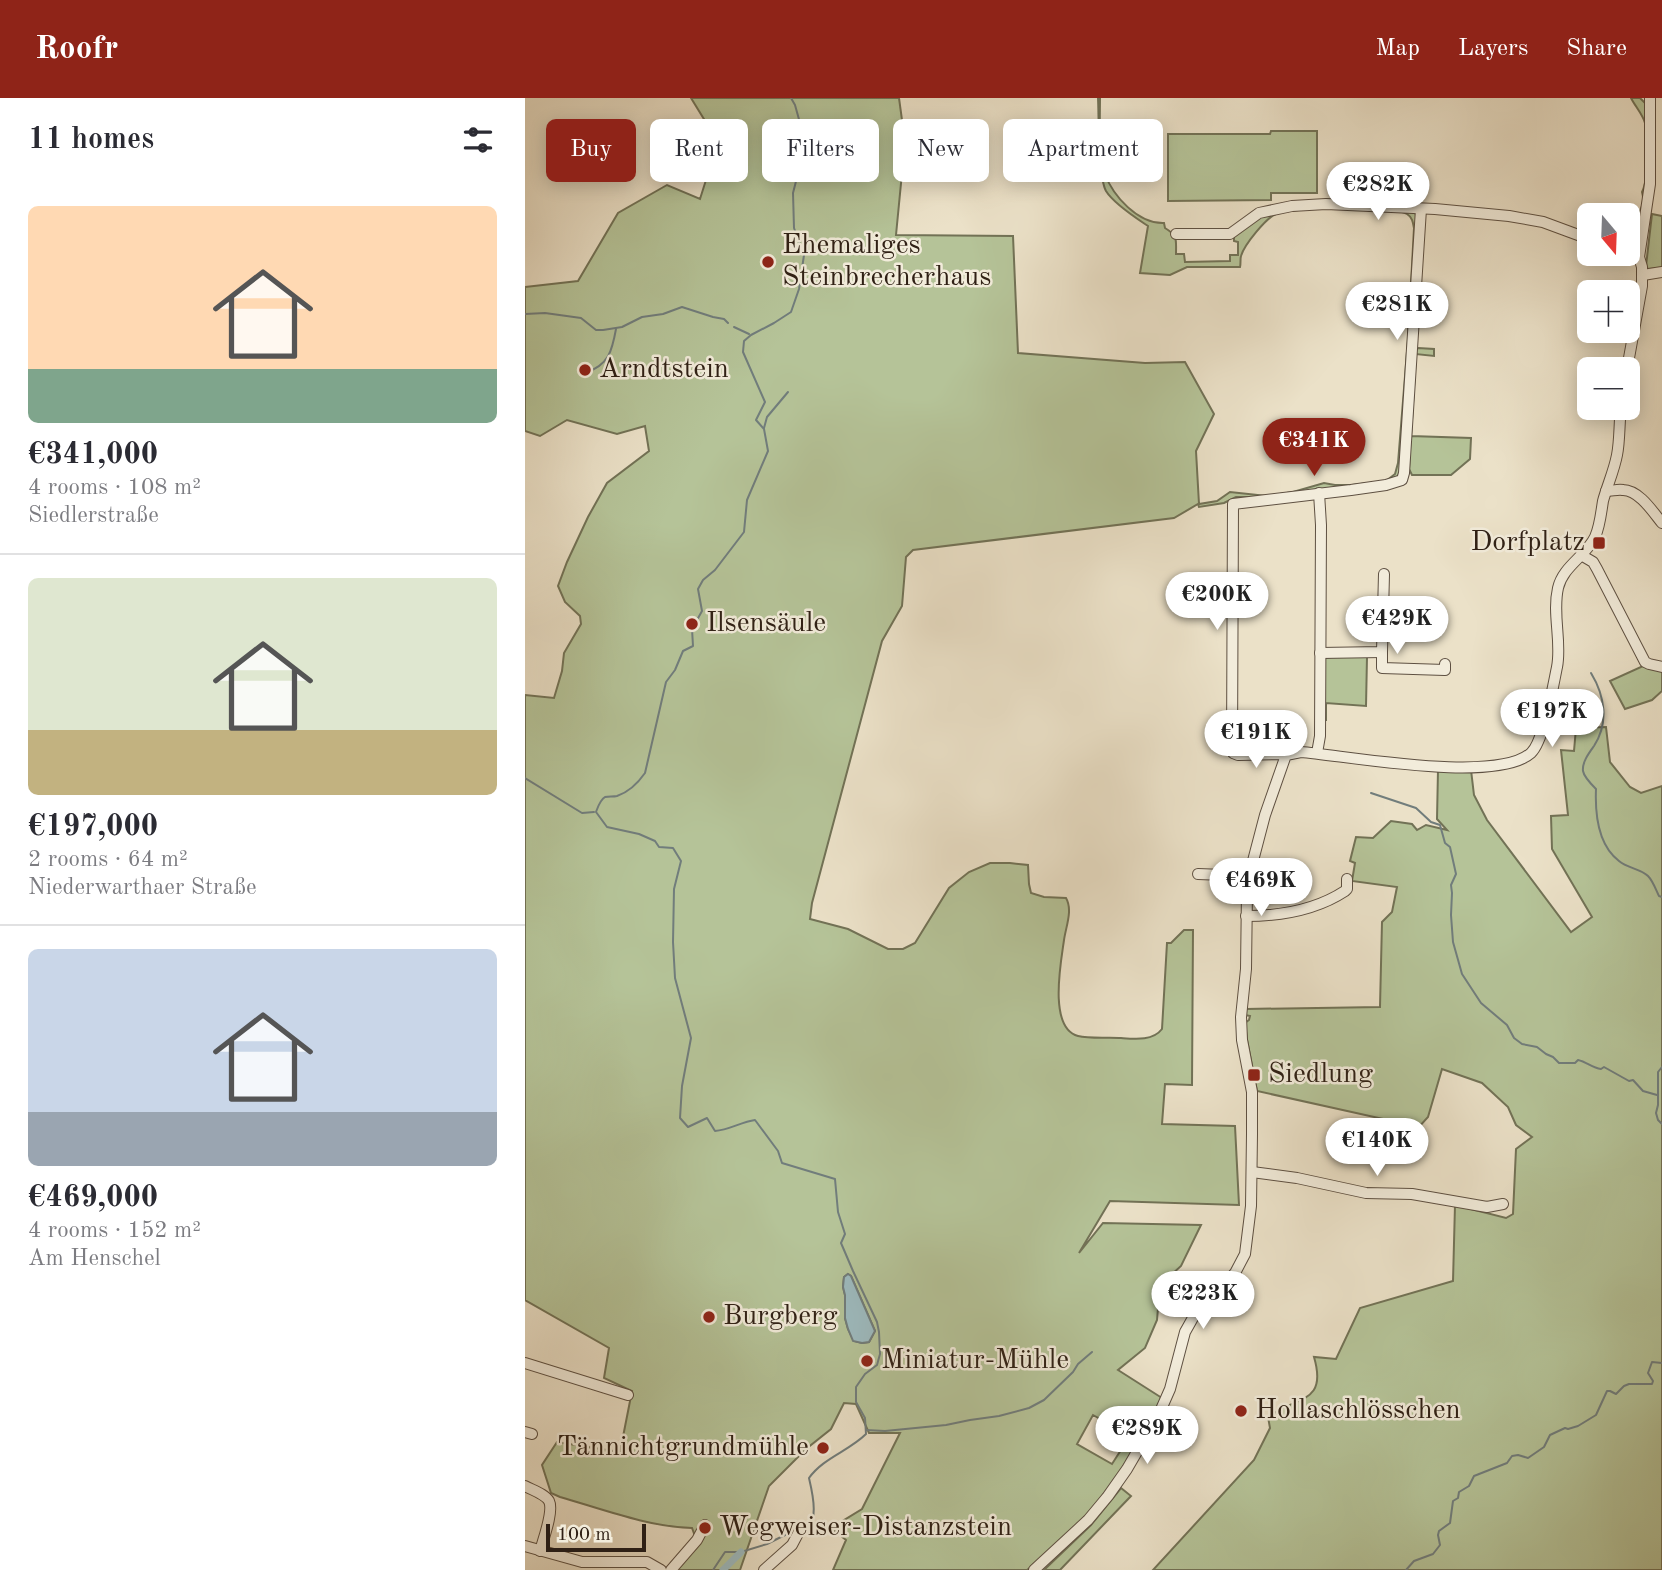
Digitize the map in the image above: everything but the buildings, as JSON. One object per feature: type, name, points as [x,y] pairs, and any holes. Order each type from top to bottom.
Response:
[{"type":"street","points":[[1640,251],[1651,171],[1650,98]]},
{"type":"street","points":[[1176,234],[1230,234],[1259,213],[1300,205],[1347,204],[1481,212],[1543,222],[1577,235]]},
{"type":"street","points":[[1421,209],[1402,480],[1387,485],[1233,504],[1233,753],[1317,753],[1439,767],[1499,765],[1521,759],[1532,752],[1540,739],[1557,664],[1557,591],[1564,573],[1591,544],[1598,529],[1618,450],[1620,420]]},
{"type":"street","points":[[1629,357],[1643,275],[1640,260]]},
{"type":"street","points":[[1643,275],[1662,272]]},
{"type":"street","points":[[1611,476],[1623,489]]},
{"type":"street","points":[[1606,491],[1623,489],[1632,492],[1662,523]]},
{"type":"street","points":[[1317,753],[1320,736],[1319,493]]},
{"type":"street","points":[[1581,555],[1593,562],[1645,662],[1662,667]]},
{"type":"street","points":[[1384,574],[1382,668],[1445,670],[1445,663]]},
{"type":"street","points":[[1320,653],[1382,652]]},
{"type":"street","points":[[1034,1570],[1088,1520],[1108,1496],[1159,1414],[1170,1389],[1189,1325],[1235,1273],[1245,1254],[1251,1206],[1252,1092],[1242,1040],[1241,1017],[1246,970],[1249,876],[1265,815],[1286,755]]},
{"type":"street","points":[[1198,874],[1249,876]]},
{"type":"street","points":[[1246,916],[1309,908],[1345,891],[1347,879]]},
{"type":"street","points":[[1252,1172],[1297,1178],[1366,1193],[1412,1195],[1487,1207],[1503,1204]]},
{"type":"street","points":[[525,1363],[628,1395]]},
{"type":"street","points":[[525,1486],[550,1502],[551,1511],[540,1551]]},
{"type":"street","points":[[671,1570],[697,1540],[705,1525]]},
{"type":"street","points":[[764,1570],[792,1545],[801,1528]]},
{"type":"street","points":[[525,1546],[582,1562],[647,1562],[661,1570]]},
{"type":"green space","points":[[691,98],[899,98],[902,119],[893,119],[893,182],[901,182],[896,235],[1013,236],[1018,353],[1145,363],[1185,362],[1214,414],[1196,451],[1199,504],[1217,501],[1230,492],[1267,496],[1324,483],[1352,485],[1386,481],[1395,474],[1408,339],[1413,224],[1407,214],[1383,209],[1342,208],[1285,212],[1276,214],[1256,232],[1243,251],[1240,267],[1187,267],[1170,275],[1140,273],[1148,226],[1120,206],[1106,191],[1103,182],[1109,182],[1120,199],[1136,214],[1154,222],[1164,223],[1165,228],[1175,238],[1176,254],[1184,254],[1185,262],[1230,261],[1230,255],[1238,255],[1238,242],[1234,241],[1234,235],[1260,215],[1274,210],[1333,205],[1411,210],[1417,215],[1403,465],[1394,480],[1267,497],[1236,497],[1224,503],[1199,507],[1198,504],[1174,518],[913,550],[906,557],[902,606],[882,641],[810,919],[848,929],[888,949],[903,949],[915,943],[949,888],[969,872],[990,863],[1028,865],[1031,893],[1044,897],[1066,898],[1068,903],[1059,978],[1060,1008],[1063,1021],[1069,1030],[1078,1036],[1094,1038],[1143,1038],[1154,1036],[1162,1029],[1167,943],[1171,943],[1184,930],[1193,930],[1192,1085],[1165,1084],[1162,1124],[1235,1126],[1239,1205],[1110,1201],[1079,1253],[1103,1223],[1201,1225],[1181,1266],[1160,1285],[1157,1320],[1145,1348],[1118,1370],[1162,1398],[1136,1447],[1088,1514],[1049,1553],[1027,1570],[833,1570],[846,1540],[831,1528],[862,1509],[900,1433],[869,1433],[856,1404],[844,1403],[831,1429],[806,1449],[769,1486],[740,1570],[676,1570],[696,1539],[692,1528],[642,1521],[560,1497],[551,1493],[542,1465],[557,1442],[620,1452],[632,1391],[604,1378],[609,1348],[525,1300],[525,695],[554,698],[564,653],[581,624],[580,616],[565,602],[558,586],[567,562],[607,483],[649,451],[645,426],[617,434],[567,420],[540,436],[525,431],[525,287],[578,281],[618,213],[667,185],[700,199],[705,182],[748,182],[748,119],[704,119]],"holes":[[[848,1274],[875,1331],[869,1342],[854,1341],[848,1329],[843,1287],[844,1277]],[[1117,1410],[1139,1422],[1112,1464],[1077,1444],[1093,1415],[1109,1424]]]},
{"type":"green space","points":[[1098,98],[1100,119],[1099,119]]},
{"type":"green space","points":[[1631,98],[1640,98],[1646,104],[1647,136],[1644,120]]},
{"type":"green space","points":[[1271,131],[1317,131],[1317,193],[1271,193],[1271,200],[1168,201],[1168,134],[1270,134]]},
{"type":"green space","points":[[1647,151],[1648,173],[1640,224],[1642,192],[1646,178]]},
{"type":"green space","points":[[1652,214],[1662,216],[1662,268],[1648,269],[1646,266]]},
{"type":"green space","points":[[1418,348],[1434,349],[1434,356],[1416,354],[1411,436],[1471,438],[1470,459],[1451,475],[1412,475],[1409,469],[1415,351]]},
{"type":"green space","points":[[1367,657],[1366,706],[1326,703],[1326,720],[1323,720],[1323,658]]},
{"type":"green space","points":[[1643,666],[1662,670],[1662,691],[1652,700],[1625,709],[1610,681]]},
{"type":"green space","points":[[1606,727],[1610,762],[1630,787],[1641,793],[1662,786],[1662,1570],[1153,1570],[1254,1460],[1270,1428],[1268,1417],[1313,1392],[1317,1384],[1314,1357],[1336,1359],[1360,1308],[1453,1281],[1455,1205],[1506,1218],[1513,1214],[1516,1149],[1532,1137],[1516,1125],[1508,1107],[1482,1083],[1442,1069],[1428,1117],[1419,1127],[1257,1091],[1247,1040],[1245,1023],[1250,1016],[1245,1015],[1246,1009],[1380,1007],[1382,922],[1392,912],[1397,887],[1352,881],[1355,863],[1350,861],[1356,837],[1373,838],[1391,821],[1412,824],[1417,830],[1426,825],[1447,830],[1437,819],[1438,770],[1471,770],[1474,795],[1487,820],[1571,932],[1592,917],[1552,849],[1551,816],[1568,815],[1561,750],[1574,751],[1576,728]]},
{"type":"green space","points":[[1121,1488],[1131,1496],[1060,1570],[1044,1570],[1091,1525]]},
{"type":"water","points":[[848,1274],[875,1331],[869,1342],[853,1341],[848,1329],[843,1287],[844,1277]]},
{"type":"waterway","points":[[791,98],[800,123],[803,154],[793,193],[794,228],[804,255],[799,289],[791,312],[751,335],[744,341],[743,352],[765,402],[756,420],[764,429],[768,451],[747,500],[744,532],[698,589],[702,611],[692,629],[693,646],[683,651],[675,670],[666,682],[645,773],[625,792],[603,798],[596,812],[607,827],[639,834],[655,841],[659,847],[673,848],[681,861],[674,889],[675,978],[691,1038],[682,1086],[680,1118],[688,1127],[707,1118],[715,1131],[755,1120],[778,1151],[782,1163],[835,1179],[838,1212],[845,1234],[841,1243],[877,1322],[880,1354],[877,1365],[865,1374],[856,1387],[856,1402],[865,1418],[866,1434],[821,1465],[809,1478],[813,1516],[808,1529],[802,1534]]},
{"type":"waterway","points":[[525,314],[545,313],[581,318],[596,330],[603,330],[622,327],[642,317],[663,314],[682,307],[724,319],[728,323]]},
{"type":"waterway","points":[[734,327],[749,334]]},
{"type":"waterway","points":[[585,373],[599,366],[608,356],[616,329]]},
{"type":"waterway","points":[[764,428],[767,417],[788,392]]},
{"type":"waterway","points":[[1591,673],[1602,700],[1603,719],[1599,737],[1585,761],[1583,771],[1596,789],[1597,818],[1602,838],[1612,854],[1622,863],[1648,876],[1662,897]]},
{"type":"waterway","points":[[525,778],[582,813],[594,812]]},
{"type":"waterway","points":[[1371,793],[1416,808],[1431,822],[1440,825],[1445,843],[1450,847],[1456,874],[1451,885],[1451,915],[1453,942],[1462,974],[1481,1003],[1507,1025],[1514,1038],[1522,1044],[1537,1047],[1559,1063],[1575,1063],[1578,1060],[1601,1069],[1604,1067],[1629,1081],[1633,1080],[1643,1091],[1657,1095]]},
{"type":"waterway","points":[[1662,1067],[1658,1072],[1656,1113],[1662,1124]]},
{"type":"waterway","points":[[866,1430],[885,1431],[946,1425],[1029,1408],[1044,1400],[1092,1352]]},
{"type":"waterway","points":[[1406,1570],[1414,1561],[1433,1554],[1440,1545],[1439,1531],[1450,1523],[1453,1501],[1458,1498],[1459,1492],[1469,1486],[1474,1476],[1507,1463],[1512,1456],[1528,1458],[1544,1447],[1550,1435],[1578,1426],[1596,1415],[1607,1391],[1616,1394],[1629,1384],[1652,1384],[1648,1373],[1652,1362],[1662,1363]]},
{"type":"waterway","points":[[713,1570],[725,1552],[741,1552],[787,1534],[793,1535]]},
{"type":"waterway","points":[[723,1570],[741,1552]]},
{"type":"place","name":"Ehemaliges Steinbrecherhaus","points":[[768,262]]},
{"type":"place","name":"Arndtstein","points":[[585,370]]},
{"type":"place","name":"Dorfplatz","points":[[1599,543]]},
{"type":"place","name":"Ilsensäule","points":[[692,624]]},
{"type":"place","name":"Siedlung","points":[[1254,1075]]},
{"type":"place","name":"Burgberg","points":[[709,1317]]},
{"type":"place","name":"Miniatur-Mühle","points":[[867,1361]]},
{"type":"place","name":"Hollaschlösschen","points":[[1241,1411]]},
{"type":"place","name":"Tännichtgrundmühle","points":[[823,1448]]},
{"type":"place","name":"Wegweiser-Distanzstein","points":[[705,1528]]}]
